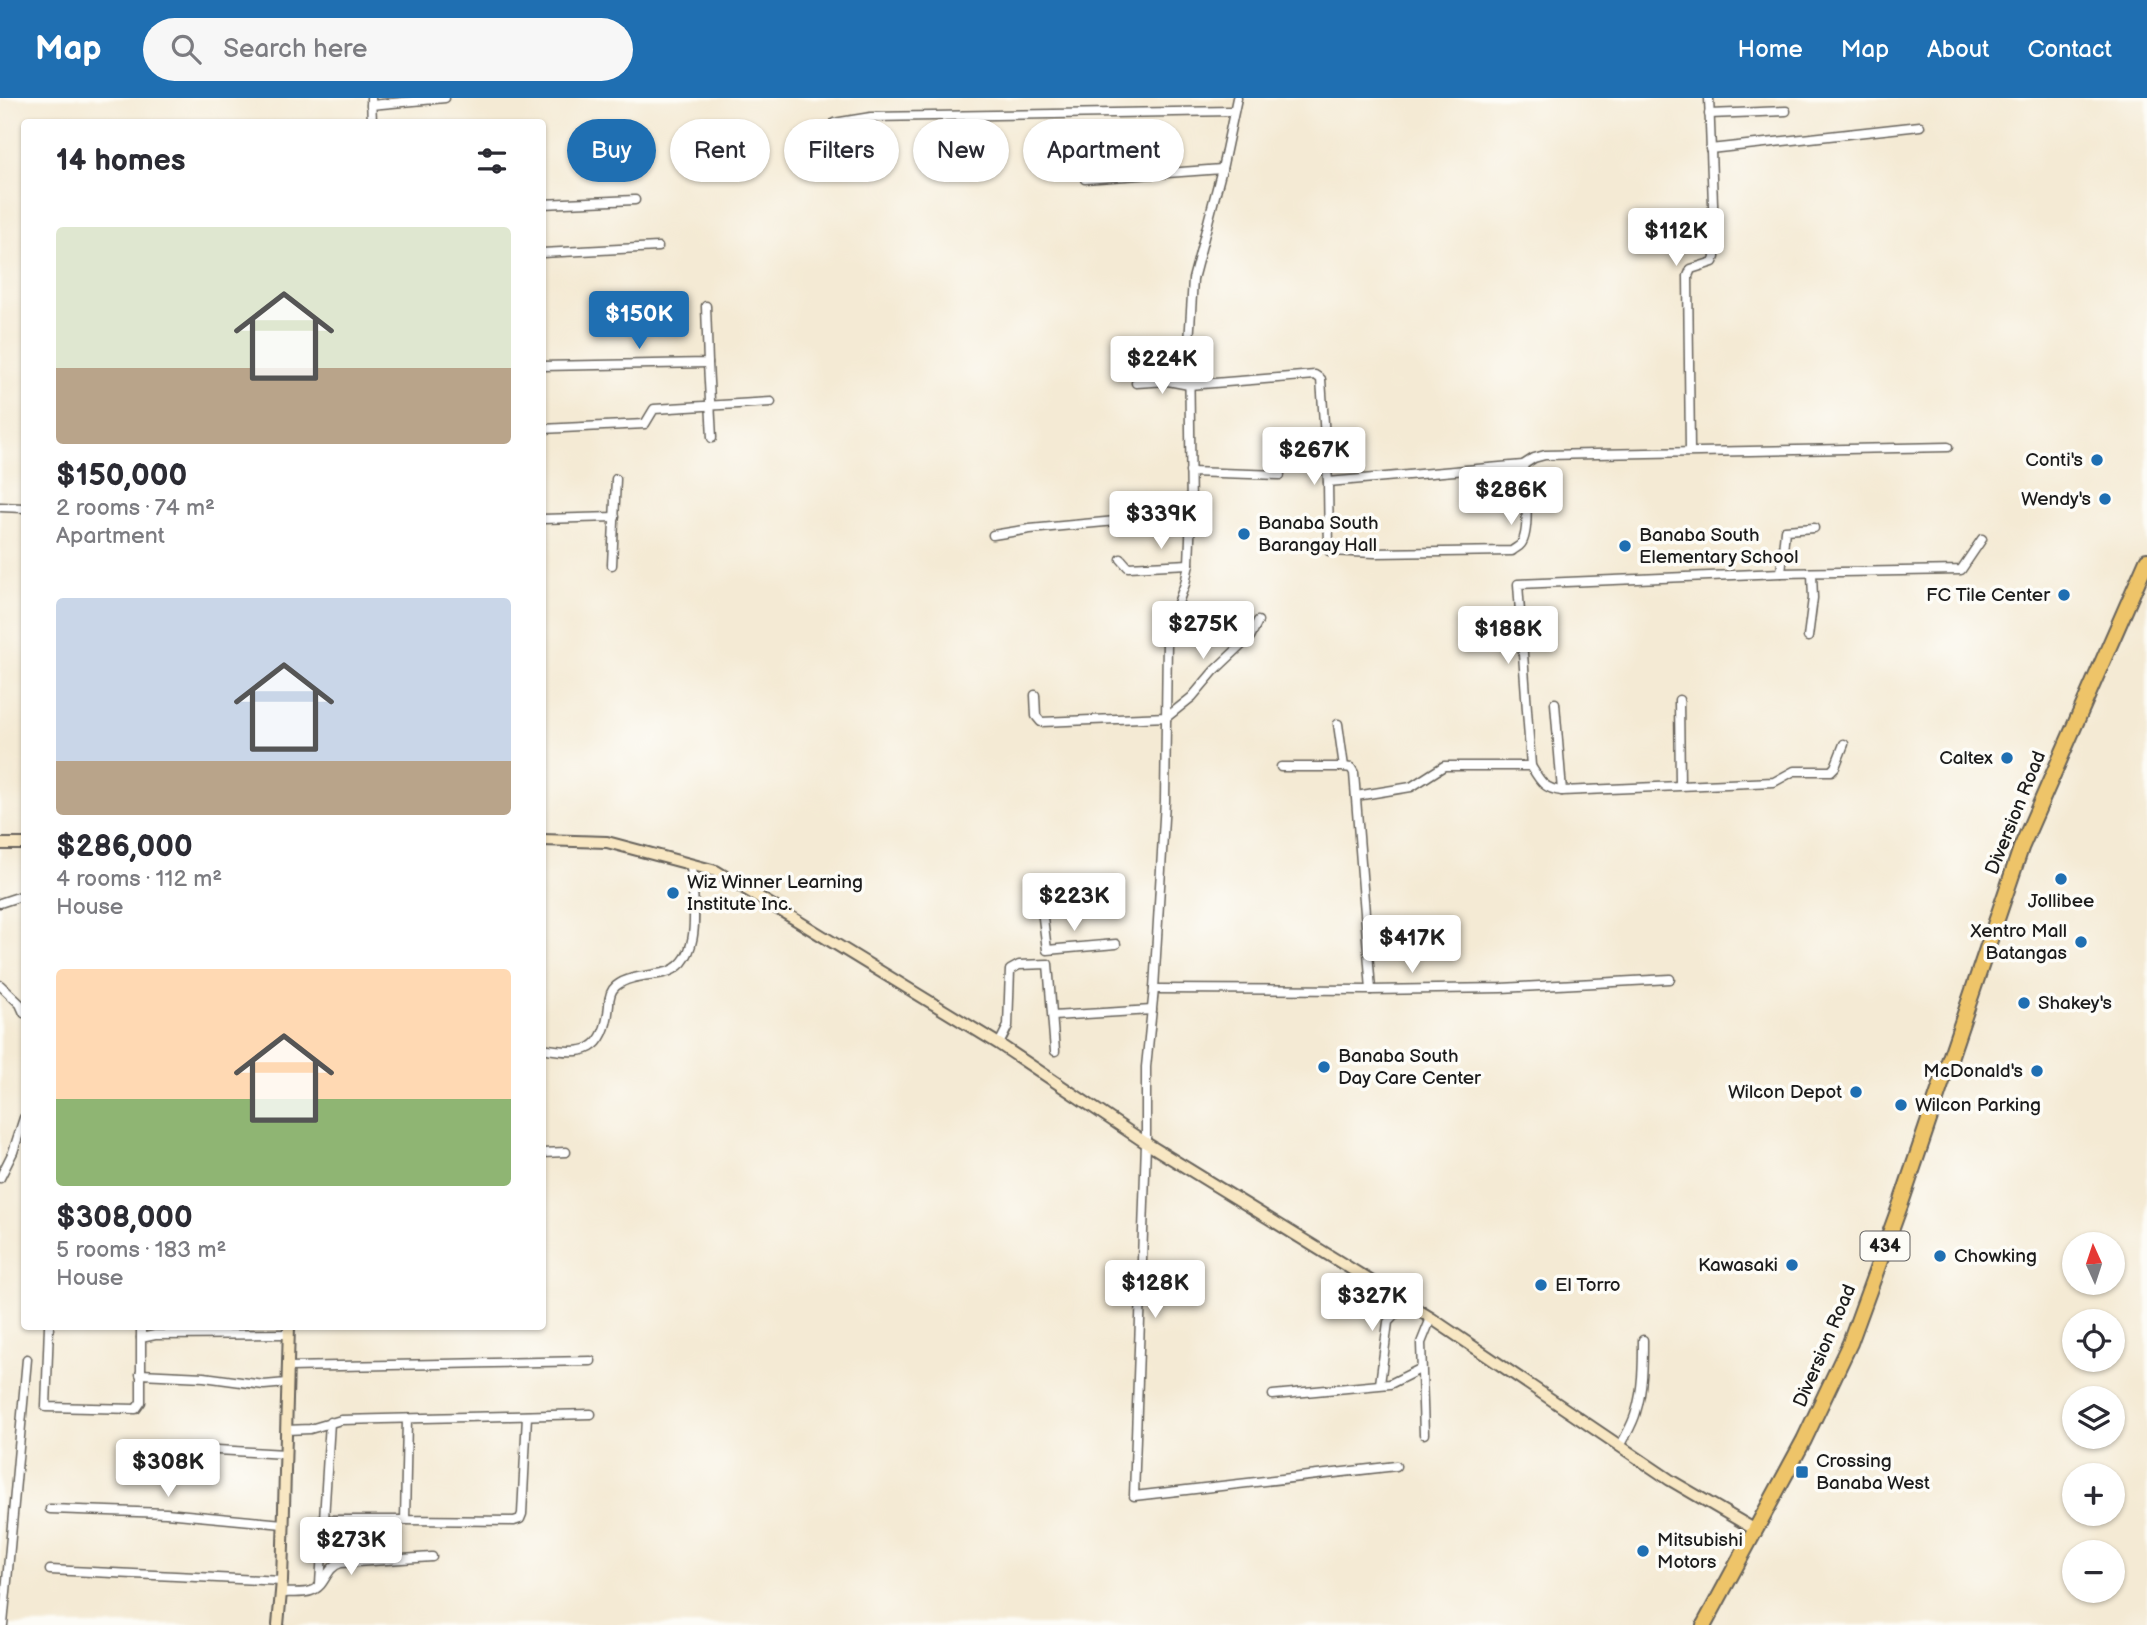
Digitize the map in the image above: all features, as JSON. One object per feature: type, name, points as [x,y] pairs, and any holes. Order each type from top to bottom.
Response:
[{"type":"highway","name":"Diversion Road","points":[[1704,1625],[1804,1440],[1850,1343],[1906,1190],[2021,848],[2147,559]]},
{"type":"street","points":[[372,119],[371,101],[445,98]]},
{"type":"street","points":[[1237,98],[1222,169],[1193,279],[1189,343],[1189,564],[1167,640],[1165,801],[1153,1010],[1146,1067],[1146,1143],[1134,1496],[1396,1466]]},
{"type":"street","points":[[1690,450],[1688,276],[1696,265],[1713,262],[1715,257],[1709,98]]},
{"type":"street","points":[[856,119],[1233,111]]},
{"type":"street","points":[[1709,114],[1786,111]]},
{"type":"street","points":[[1710,149],[1920,126]]},
{"type":"street","points":[[1184,172],[1222,169]]},
{"type":"street","points":[[546,204],[635,200]]},
{"type":"street","points":[[546,253],[658,247]]},
{"type":"street","points":[[706,306],[712,438]]},
{"type":"street","points":[[546,366],[708,363]]},
{"type":"street","points":[[1136,383],[1168,381],[1189,385],[1315,375],[1319,377],[1328,482],[1329,551],[1512,551],[1522,543],[1527,503],[1524,465]]},
{"type":"street","points":[[546,429],[645,424],[654,409],[771,402]]},
{"type":"street","points":[[1328,482],[1524,465],[1545,454],[1948,447]]},
{"type":"street","points":[[1190,472],[1280,475]]},
{"type":"street","points":[[611,565],[616,479]]},
{"type":"street","points":[[0,507],[21,507]]},
{"type":"street","points":[[993,535],[1191,514]]},
{"type":"street","points":[[546,519],[615,517]]},
{"type":"street","points":[[1782,573],[1785,530],[1814,528]]},
{"type":"street","points":[[1844,744],[1832,771],[1799,771],[1774,782],[1562,792],[1548,789],[1541,784],[1531,766],[1518,584],[1782,573],[1961,570],[1982,539]]},
{"type":"street","points":[[1121,559],[1128,567],[1189,564]]},
{"type":"street","points":[[1808,636],[1812,574]]},
{"type":"street","points":[[1035,695],[1036,716],[1041,722],[1167,716],[1192,697],[1214,671],[1250,637],[1258,621]]},
{"type":"street","points":[[1679,700],[1680,785]]},
{"type":"street","points":[[1555,703],[1562,792]]},
{"type":"street","points":[[1338,724],[1344,767]]},
{"type":"street","points":[[1356,796],[1411,787],[1444,766],[1531,766]]},
{"type":"street","points":[[1281,767],[1344,767],[1351,768],[1354,773],[1371,990]]},
{"type":"street","points":[[546,840],[607,842],[716,872],[999,1044],[1146,1143],[1407,1302],[1670,1480],[1755,1529]]},
{"type":"street","points":[[0,844],[21,844]]},
{"type":"street","points":[[546,1049],[556,1051],[591,1048],[601,1041],[607,1025],[610,995],[615,986],[632,978],[667,972],[687,956],[694,938],[691,864]]},
{"type":"street","points":[[0,903],[21,896]]},
{"type":"street","points":[[1042,910],[1055,1051]]},
{"type":"street","points":[[1047,950],[1115,944]]},
{"type":"street","points":[[999,1044],[1009,1026],[1010,970],[1019,965],[1048,964]]},
{"type":"street","points":[[1154,989],[1501,988],[1670,979]]},
{"type":"street","points":[[0,985],[21,1006]]},
{"type":"street","points":[[1053,1016],[1153,1010]]},
{"type":"street","points":[[0,1178],[21,1127]]},
{"type":"street","points":[[546,1153],[566,1152]]},
{"type":"street","points":[[1380,1384],[1388,1322],[1407,1302]]},
{"type":"street","points":[[1424,1434],[1421,1343],[1431,1318]]},
{"type":"street","points":[[49,1330],[46,1407],[136,1409],[141,1402],[141,1330]]},
{"type":"street","points":[[141,1338],[193,1330],[289,1330],[278,1625]]},
{"type":"street","points":[[1620,1447],[1636,1414],[1642,1378],[1643,1340]]},
{"type":"street","points":[[3,1625],[27,1359]]},
{"type":"street","points":[[288,1367],[591,1361]]},
{"type":"street","points":[[1273,1395],[1399,1382],[1420,1369]]},
{"type":"street","points":[[140,1374],[204,1377],[264,1385],[287,1383]]},
{"type":"street","points":[[286,1430],[310,1429],[330,1422],[591,1414]]},
{"type":"street","points":[[324,1520],[520,1519],[527,1416]]},
{"type":"street","points":[[405,1520],[407,1419]]},
{"type":"street","points":[[320,1586],[330,1422]]},
{"type":"street","points":[[149,1446],[285,1454]]},
{"type":"street","points":[[50,1509],[166,1513],[283,1524]]},
{"type":"street","points":[[50,1570],[311,1591],[320,1586],[335,1564],[432,1558]]},
{"type":"place","name":"Conti's","points":[[2097,460]]},
{"type":"place","name":"Wendy's","points":[[2105,499]]},
{"type":"place","name":"Banaba South Barangay Hall","points":[[1244,534]]},
{"type":"place","name":"Banaba South Elementary School","points":[[1625,546]]},
{"type":"place","name":"FC Tile Center","points":[[2064,595]]},
{"type":"place","name":"Caltex","points":[[2007,758]]},
{"type":"place","name":"Jollibee","points":[[2061,879]]},
{"type":"place","name":"Wiz Winner Learning Institute Inc.","points":[[673,893]]},
{"type":"place","name":"Xentro Mall Batangas","points":[[2081,942]]},
{"type":"place","name":"Shakey's","points":[[2024,1003]]},
{"type":"place","name":"Banaba South Day Care Center","points":[[1324,1067]]},
{"type":"place","name":"McDonald's","points":[[2037,1071]]},
{"type":"place","name":"Wilcon Depot","points":[[1856,1092]]},
{"type":"place","name":"Wilcon Parking","points":[[1901,1105]]},
{"type":"place","name":"Chowking","points":[[1940,1256]]},
{"type":"place","name":"Kawasaki","points":[[1792,1265]]},
{"type":"place","name":"El Torro","points":[[1541,1285]]},
{"type":"place","name":"Crossing Banaba West","points":[[1802,1472]]},
{"type":"place","name":"Mitsubishi Motors","points":[[1643,1551]]}]
